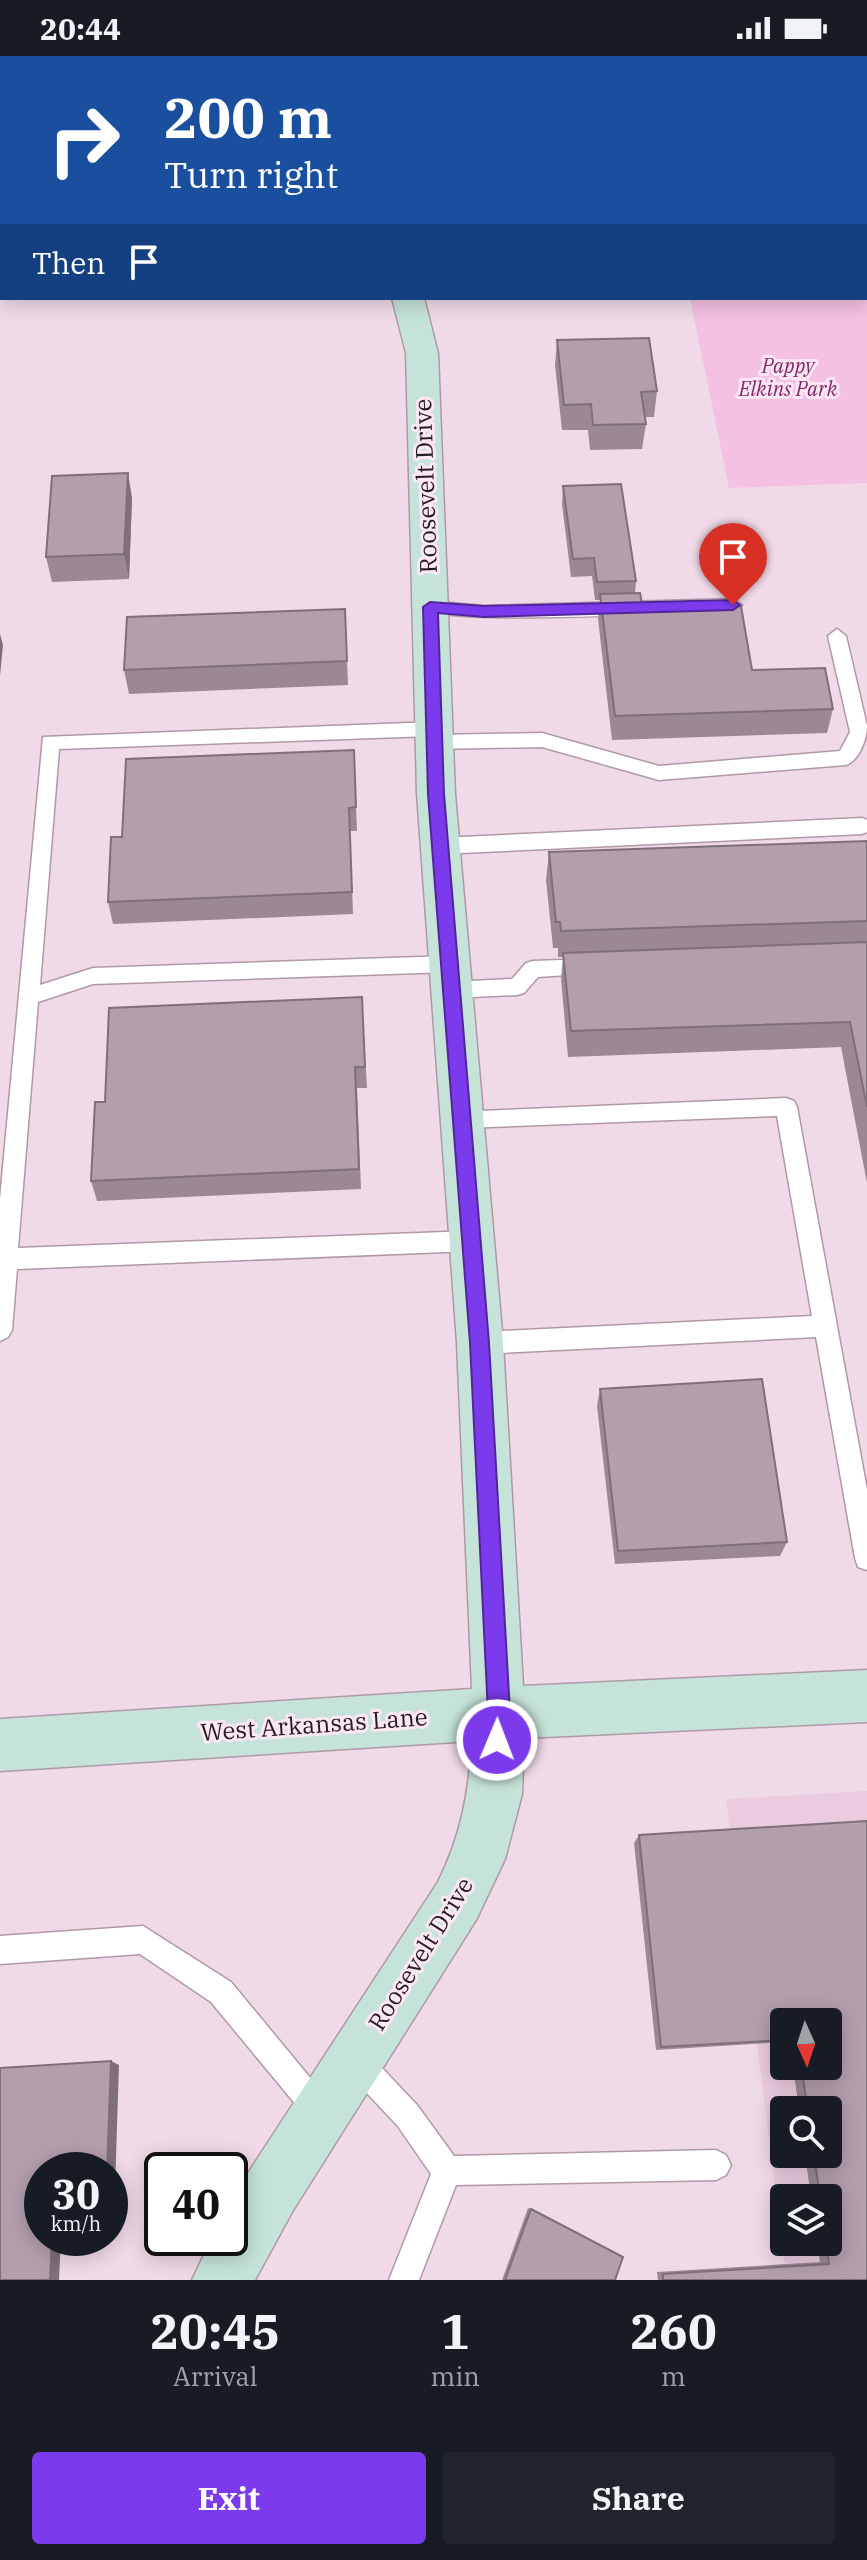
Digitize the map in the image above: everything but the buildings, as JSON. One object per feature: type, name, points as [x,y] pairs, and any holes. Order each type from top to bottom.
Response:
[{"type":"street","name":"Roosevelt Drive","points":[[222,2280],[271,2191],[457,1901],[478,1859],[495,1794],[499,1713],[480,1343],[440,846],[422,353],[409,300]]},
{"type":"street","name":"West Arkansas Lane","points":[[0,1745],[499,1713],[867,1696]]},
{"type":"lane","points":[[430,607],[484,612],[733,605]]},
{"type":"lane","points":[[0,1330],[50,742],[434,736],[542,740],[659,773],[846,758],[859,732],[837,636]]},
{"type":"lane","points":[[440,846],[862,826]]},
{"type":"lane","points":[[29,997],[93,976],[450,977],[517,987],[533,969],[613,966]]},
{"type":"lane","points":[[462,1119],[786,1107],[867,1558]]},
{"type":"lane","points":[[6,1259],[472,1241]]},
{"type":"lane","points":[[480,1343],[825,1326]]},
{"type":"lane","points":[[0,1950],[143,1940],[221,1992],[321,2113]]},
{"type":"lane","points":[[355,2060],[407,2115],[447,2171]]},
{"type":"lane","points":[[447,2171],[716,2165]]},
{"type":"lane","points":[[404,2280],[447,2171]]},
{"type":"shaded area","points":[[867,1791],[867,2280],[787,2280],[784,2256],[842,2256],[842,2184],[775,2184],[773,2168],[842,2168],[842,2096],[770,2096],[770,2146],[726,1799]]},
{"type":"green space","name":"Pappy Elkins Park","points":[[690,300],[867,300],[867,483],[729,488]]},
{"type":"route","points":[[497,1740],[499,1713],[480,1343],[436,794],[430,607],[484,612],[733,605]]}]
